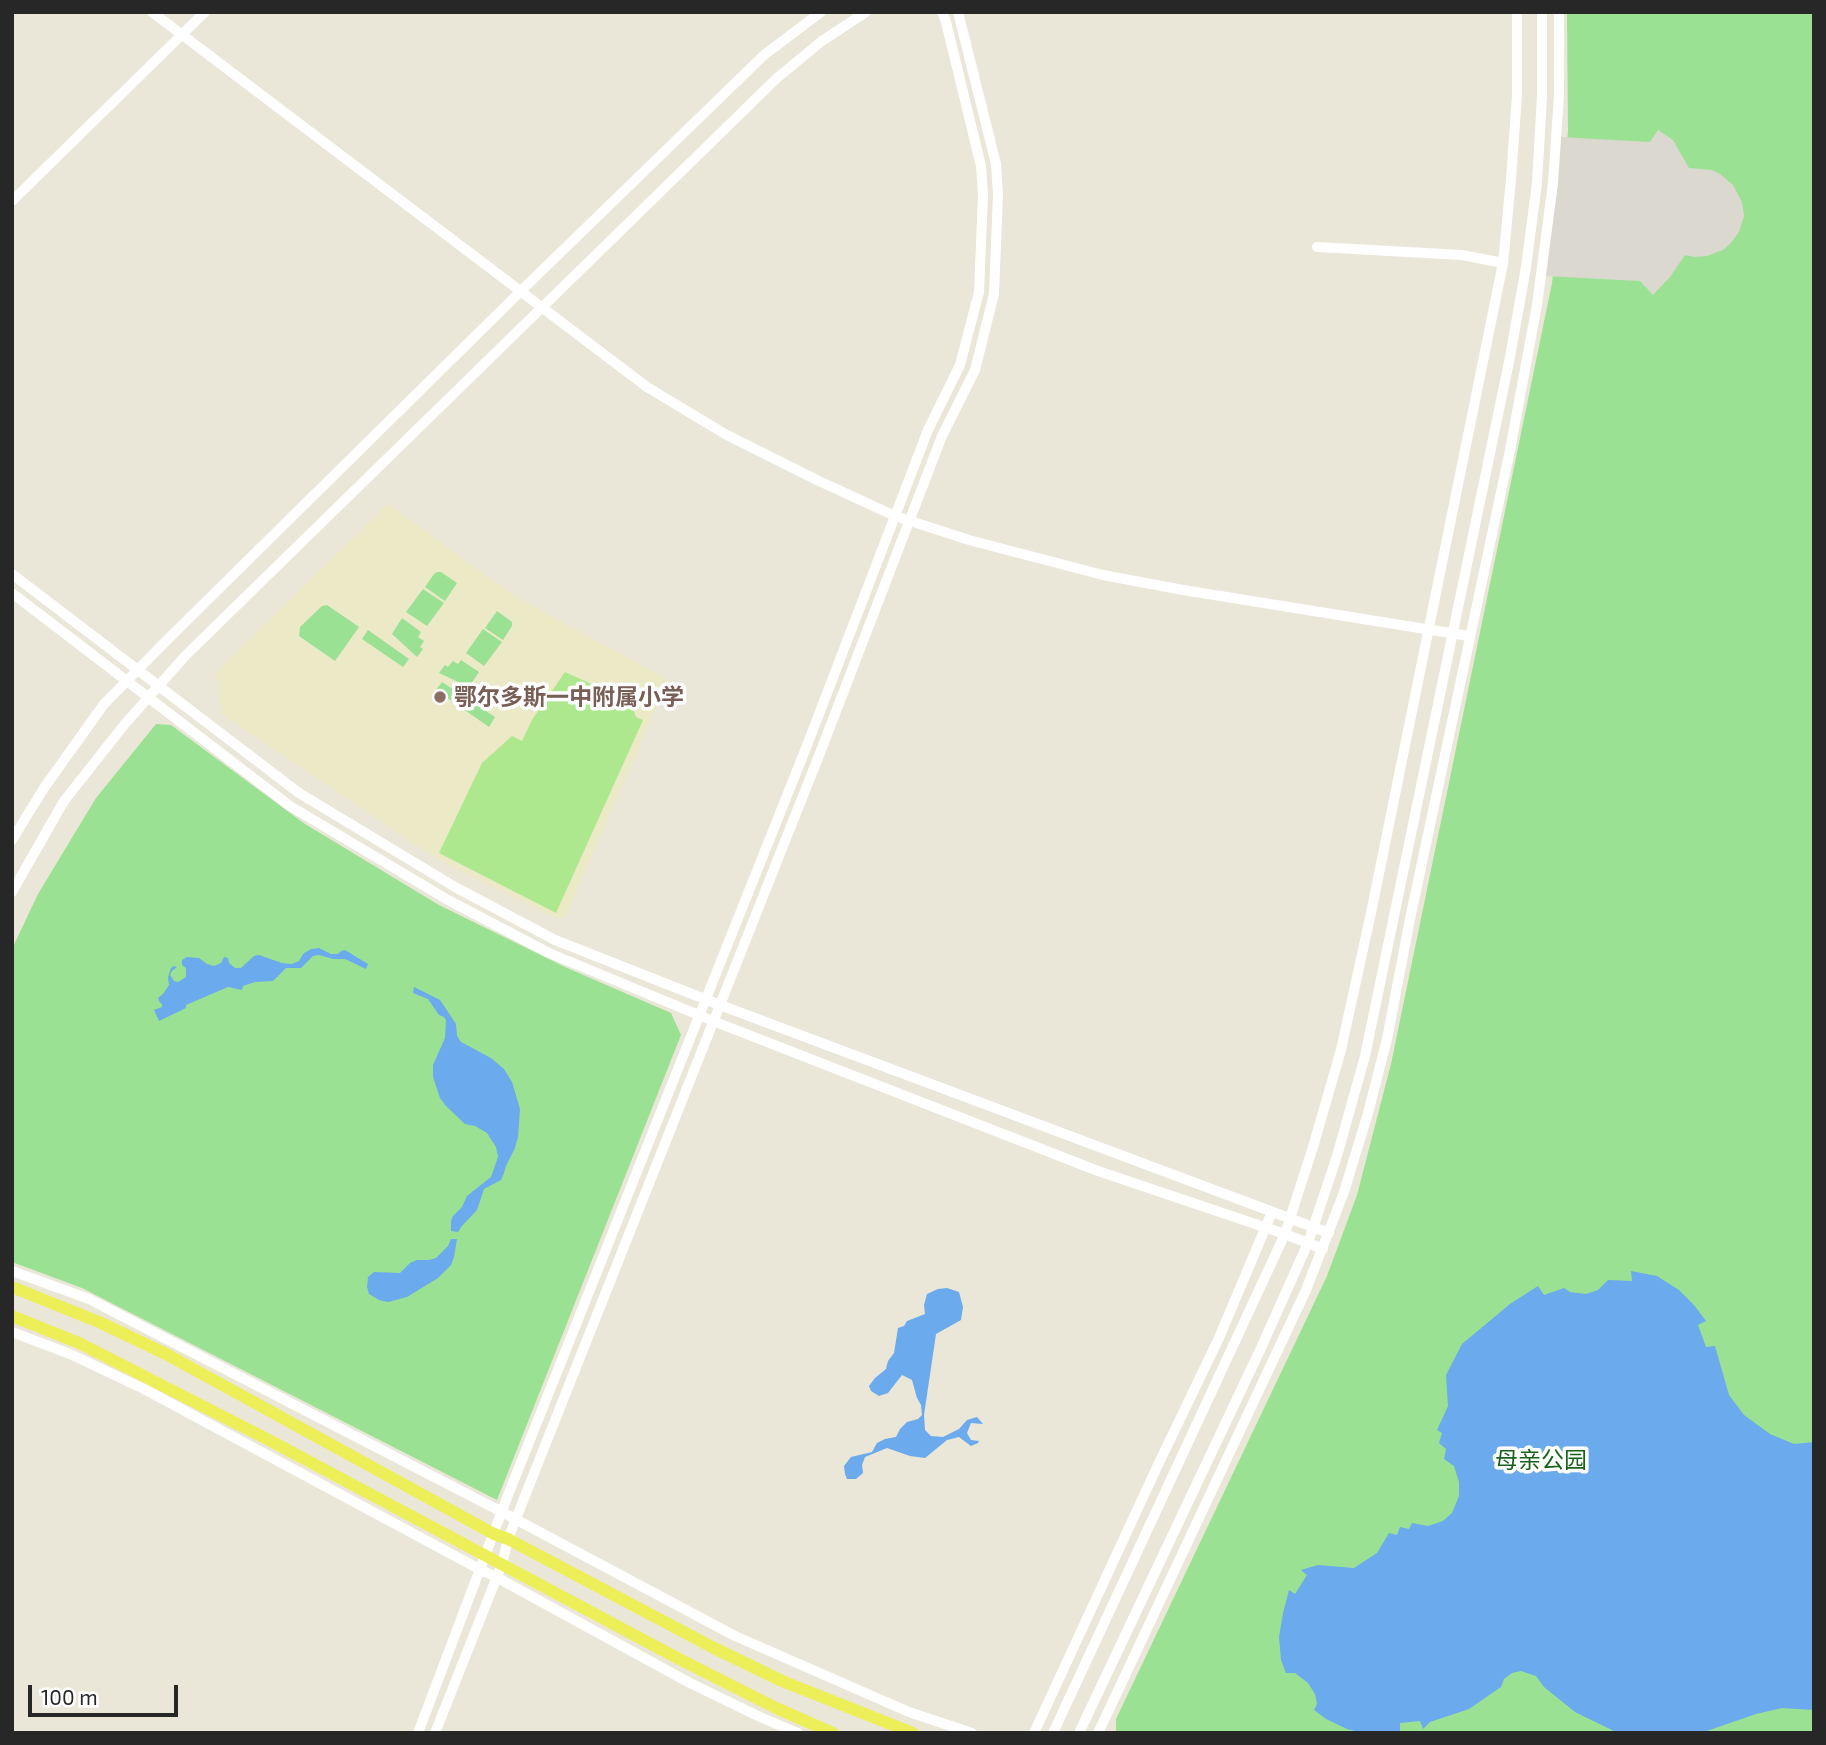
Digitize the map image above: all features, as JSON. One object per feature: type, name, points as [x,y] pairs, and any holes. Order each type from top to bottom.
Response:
[{"type":"main road","points":[[12,1287],[99,1322],[166,1354],[494,1534],[712,1647],[782,1681],[913,1733]]},
{"type":"main road","points":[[12,1316],[79,1343],[267,1439],[681,1660],[776,1708],[833,1733]]},
{"type":"street","points":[[152,12],[647,387],[725,434],[819,481],[895,516],[981,543],[1103,575],[1469,636]]},
{"type":"street","points":[[12,201],[205,12]]},
{"type":"street","points":[[12,840],[51,778],[104,704],[127,680],[764,55],[821,12]]},
{"type":"street","points":[[12,892],[64,801],[124,725],[186,655],[777,78],[822,41],[866,12]]},
{"type":"street","points":[[418,1733],[502,1511],[806,748],[928,430],[960,365],[979,292],[983,195],[981,166],[942,12]]},
{"type":"street","points":[[435,1733],[502,1564],[508,1539],[820,753],[942,436],[975,370],[994,294],[998,195],[996,164],[958,12]]},
{"type":"street","points":[[1053,1733],[1285,1234],[1341,1050],[1503,263],[1517,95],[1517,12]]},
{"type":"street","points":[[1079,1733],[1308,1243],[1337,1156],[1365,1056],[1510,357],[1526,267],[1538,169],[1542,96],[1542,12]]},
{"type":"street","points":[[1098,1733],[1280,1347],[1323,1249],[1358,1148],[1387,1039],[1469,636],[1510,450],[1541,281],[1553,183],[1559,95],[1559,12]]},
{"type":"street","points":[[1317,247],[1462,255],[1503,263]]},
{"type":"street","points":[[12,574],[299,793],[455,887],[555,940],[720,1005],[1329,1233]]},
{"type":"street","points":[[12,593],[290,806],[447,900],[549,953],[713,1021],[1098,1171],[1323,1249]]},
{"type":"street","points":[[1034,1733],[1219,1338],[1272,1212]]},
{"type":"street","points":[[12,1271],[89,1298],[502,1511],[735,1636],[909,1712],[972,1733]]},
{"type":"street","points":[[12,1332],[70,1354],[144,1390],[688,1682],[798,1733]]},
{"type":"shaded area","points":[[1658,130],[1673,140],[1689,168],[1712,170],[1733,185],[1742,202],[1744,216],[1739,232],[1730,244],[1707,256],[1685,255],[1653,295],[1640,281],[1545,276],[1560,137],[1650,142]]},
{"type":"shaded area","name":"鄂尔多斯一中附属小学","points":[[388,504],[512,594],[668,680],[565,918],[552,917],[436,858],[222,714],[215,673]]},
{"type":"green space","name":"母亲公园","points":[[1567,12],[1814,12],[1814,1733],[1116,1733],[1116,1719],[1327,1276],[1357,1195],[1391,1064],[1552,283],[1568,131]]},
{"type":"green space","points":[[437,572],[457,583],[445,601],[425,587]]},
{"type":"green space","points":[[423,589],[444,603],[427,626],[406,612]]},
{"type":"green space","points":[[327,605],[359,627],[335,661],[299,636],[300,627],[322,606]]},
{"type":"green space","points":[[497,611],[512,622],[503,640],[485,628]]},
{"type":"green space","points":[[402,618],[421,632],[418,637],[424,641],[420,647],[423,649],[417,657],[392,634]]},
{"type":"green space","points":[[483,629],[502,642],[484,666],[466,653]]},
{"type":"green space","points":[[368,630],[409,659],[403,667],[362,639]]},
{"type":"green space","points":[[461,660],[479,672],[469,687],[439,673],[445,665],[448,667],[453,661],[458,664]]},
{"type":"green space","points":[[565,672],[631,702],[636,717],[643,720],[556,913],[439,853],[482,763],[512,736],[522,741],[532,720]]},
{"type":"green space","points":[[442,682],[495,717],[489,727],[436,690]]},
{"type":"green space","points":[[156,724],[171,725],[305,824],[439,905],[565,967],[671,1013],[681,1035],[497,1500],[82,1288],[12,1262],[12,949],[38,894],[96,798]]},
{"type":"water","points":[[319,948],[331,954],[345,950],[368,964],[366,969],[345,959],[313,956],[301,968],[286,968],[273,981],[255,982],[243,986],[242,990],[228,987],[186,1005],[186,1008],[159,1021],[154,1010],[162,1007],[158,998],[169,985],[168,977],[171,968],[177,967],[170,975],[174,981],[178,982],[186,977],[182,960],[187,957],[199,958],[214,966],[221,963],[224,957],[228,958],[235,968],[241,968],[254,956],[259,955],[292,964],[311,949]]},
{"type":"water","points":[[414,987],[440,1000],[456,1024],[457,1036],[461,1042],[491,1058],[504,1069],[512,1082],[520,1109],[518,1137],[501,1180],[484,1189],[477,1210],[458,1232],[451,1231],[453,1216],[462,1207],[467,1196],[491,1177],[498,1157],[496,1147],[487,1133],[465,1124],[440,1098],[433,1077],[433,1065],[445,1038],[446,1020],[428,999],[413,993]]},
{"type":"water","points":[[451,1239],[457,1239],[454,1257],[451,1265],[438,1278],[407,1297],[388,1302],[369,1294],[368,1277],[374,1272],[400,1273],[417,1260],[436,1258]]},
{"type":"water","points":[[1631,1271],[1657,1276],[1679,1290],[1694,1305],[1706,1321],[1698,1325],[1706,1347],[1715,1346],[1729,1395],[1744,1415],[1770,1434],[1794,1444],[1814,1442],[1814,1710],[1782,1708],[1701,1733],[1618,1733],[1575,1712],[1544,1687],[1536,1676],[1521,1671],[1512,1673],[1504,1679],[1501,1687],[1469,1709],[1430,1722],[1423,1729],[1420,1721],[1400,1723],[1400,1733],[1363,1733],[1326,1719],[1314,1710],[1317,1704],[1315,1694],[1308,1683],[1295,1673],[1286,1673],[1281,1660],[1279,1637],[1283,1613],[1289,1590],[1295,1594],[1307,1575],[1301,1570],[1318,1565],[1354,1568],[1377,1553],[1389,1533],[1397,1535],[1400,1527],[1409,1529],[1412,1523],[1428,1526],[1443,1521],[1452,1513],[1459,1496],[1459,1482],[1454,1466],[1444,1459],[1446,1449],[1439,1443],[1442,1433],[1437,1430],[1448,1406],[1446,1375],[1462,1344],[1510,1304],[1538,1286],[1544,1295],[1564,1288],[1570,1292],[1586,1294],[1598,1290],[1608,1280],[1632,1281]]},
{"type":"water","points":[[947,1288],[959,1292],[963,1307],[961,1320],[936,1334],[924,1415],[925,1430],[931,1436],[943,1437],[959,1429],[967,1420],[977,1417],[983,1424],[971,1423],[967,1433],[971,1440],[979,1441],[978,1443],[971,1446],[959,1437],[947,1440],[925,1458],[887,1448],[865,1457],[863,1473],[856,1479],[847,1479],[844,1466],[851,1457],[872,1452],[877,1443],[896,1437],[907,1422],[922,1415],[912,1380],[902,1375],[888,1393],[879,1396],[871,1391],[869,1386],[886,1369],[894,1353],[898,1328],[925,1314],[927,1294]]},
{"type":"place","name":"鄂尔多斯一中附属小学","points":[[440,697]]}]
